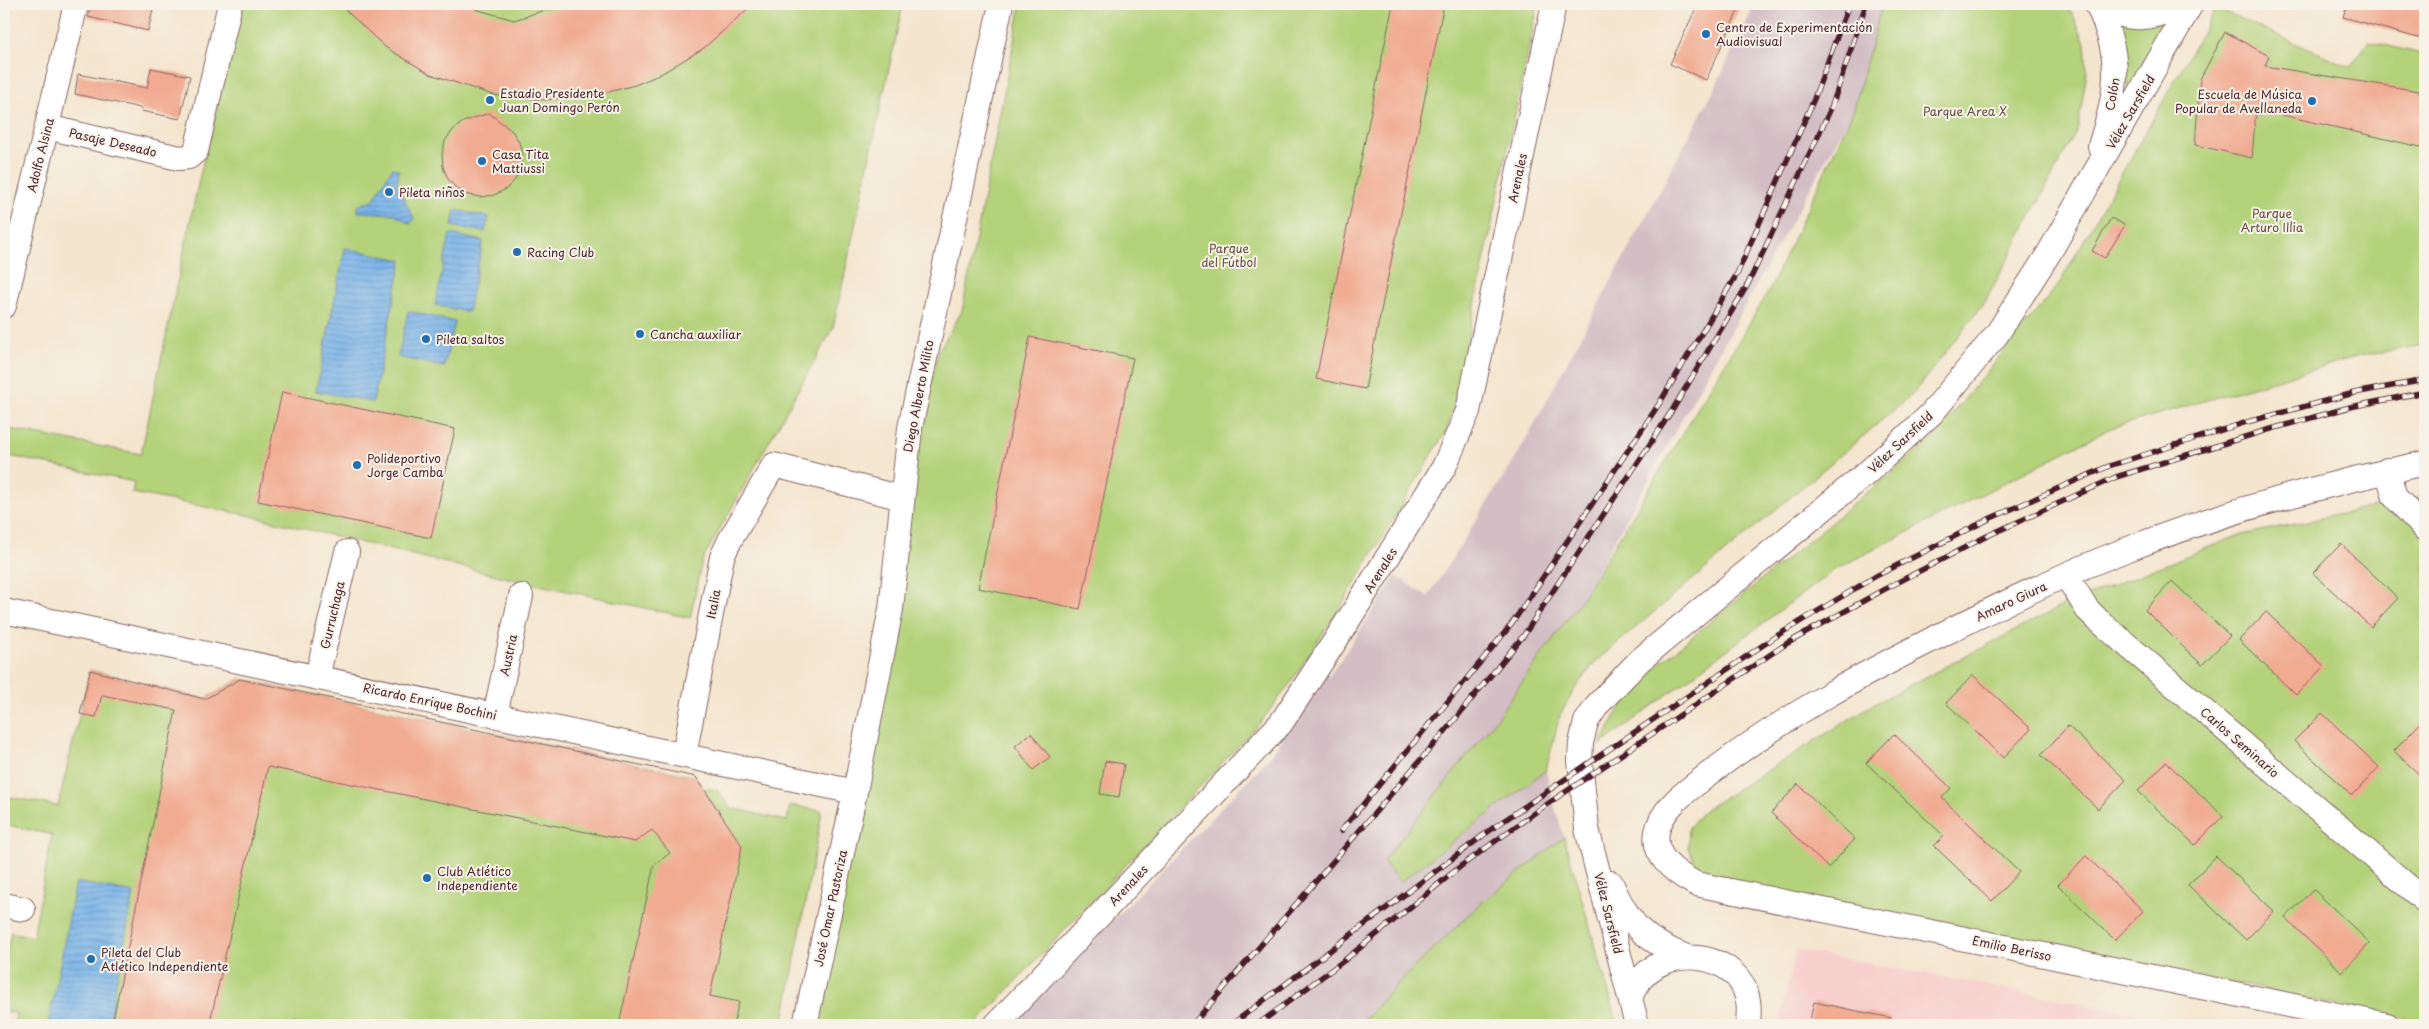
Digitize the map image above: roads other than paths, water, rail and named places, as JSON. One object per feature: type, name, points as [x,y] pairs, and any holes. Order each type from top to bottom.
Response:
[{"type":"street","name":"Adolfo Alsina","points":[[4,306],[14,215],[47,127],[76,4]]},
{"type":"street","name":"Pasaje Deseado","points":[[47,127],[179,158],[189,157],[196,151],[230,4]]},
{"type":"street","name":"Diego Alberto Milito","points":[[856,792],[891,609],[910,428],[1002,4]]},
{"type":"street","name":"Arenales","points":[[996,1025],[1281,722],[1337,638],[1444,467],[1468,411],[1554,4]]},
{"type":"street","points":[[2098,4],[2123,17],[2139,18],[2157,16],[2182,5]]},
{"type":"street","name":"Colón","points":[[2088,184],[2105,131],[2115,87],[2116,70],[2109,29],[2098,4]]},
{"type":"street","name":"Vélez Sarsfield","points":[[1637,1025],[1587,829],[1582,791],[1581,743],[1586,722],[1598,704],[1640,660],[1869,471],[1931,414],[1997,334],[2049,253],[2174,33],[2182,5]]},
{"type":"street","name":"Amaro Giura","points":[[1656,842],[1657,830],[1663,817],[1687,791],[1782,721],[1898,656],[2066,575],[2124,550],[2303,493],[2387,470],[2425,463]]},
{"type":"street","name":"Italia","points":[[684,756],[722,557],[774,465],[902,498]]},
{"type":"street","points":[[2387,470],[2395,497],[2425,529]]},
{"type":"street","name":"Gurruchaga","points":[[317,677],[346,552]]},
{"type":"street","name":"Carlos Seminario","points":[[2066,575],[2087,609],[2098,620],[2425,901]]},
{"type":"street","name":"Austria","points":[[495,715],[521,596]]},
{"type":"street","name":"Ricardo Enrique Bochini","points":[[4,611],[856,792]]},
{"type":"street","name":"José Omar Pastoriza","points":[[805,1025],[856,792]]},
{"type":"street","name":"Vélez Sarsfield","points":[[1587,829],[1620,906],[1637,927],[1661,947],[1687,957]]},
{"type":"street","name":"Emilio Berisso","points":[[1656,842],[1659,852],[1668,864],[1681,876],[1696,884],[2387,1025]]},
{"type":"street","points":[[1630,998],[1642,978],[1654,967],[1662,963],[1687,957],[1708,959],[1724,966],[1743,986],[1749,1004],[1748,1025]]},
{"type":"water","name":"Pileta niños","points":[[392,168],[399,170],[397,185],[414,218],[410,224],[395,214],[358,212],[358,206],[374,199]]},
{"type":"water","points":[[455,210],[489,217],[485,232],[452,226]]},
{"type":"water","points":[[450,234],[483,241],[468,312],[435,305]]},
{"type":"water","points":[[345,248],[402,260],[373,402],[316,391]]},
{"type":"water","name":"Pileta saltos","points":[[408,311],[455,322],[444,367],[398,357]]},
{"type":"water","name":"Pileta del Club Atlético Independiente","points":[[76,882],[134,893],[108,1025],[48,1025]]},
{"type":"railway","points":[[1341,831],[1511,625],[1659,404],[1737,274],[1814,99],[1849,4]]},
{"type":"railway","points":[[1192,1025],[1447,729],[1524,635],[1673,409],[1748,284],[1832,106],[1866,4]]},
{"type":"railway","points":[[1231,1025],[1493,828],[1778,635],[1876,576],[1991,518],[2109,466],[2247,422],[2354,393],[2425,380]]},
{"type":"railway","points":[[1257,1025],[1346,959],[1461,866],[1537,811],[1786,644],[1883,590],[1987,536],[2116,477],[2264,431],[2350,407],[2425,392]]},
{"type":"place","name":"Centro de Experimentación Audiovisual","points":[[1706,34]]},
{"type":"place","name":"Estadio Presidente Juan Domingo Perón","points":[[490,100]]},
{"type":"place","name":"Escuela de Música Popular de Avellaneda","points":[[2312,101]]},
{"type":"place","name":"Casa Tita Mattiussi","points":[[482,161]]},
{"type":"place","name":"Pileta niños","points":[[389,192]]},
{"type":"place","name":"Racing Club","points":[[517,252]]},
{"type":"place","name":"Cancha auxiliar","points":[[640,334]]},
{"type":"place","name":"Pileta saltos","points":[[426,339]]},
{"type":"place","name":"Polideportivo Jorge Camba","points":[[357,465]]},
{"type":"place","name":"Club Atlético Independiente","points":[[427,878]]},
{"type":"place","name":"Pileta del Club Atlético Independiente","points":[[91,959]]},
{"type":"park label","name":"Parque Area X","points":[[1965,111]]},
{"type":"park label","name":"Parque Arturo Illia","points":[[2272,220]]},
{"type":"park label","name":"Parque del Fútbol","points":[[1229,255]]}]
